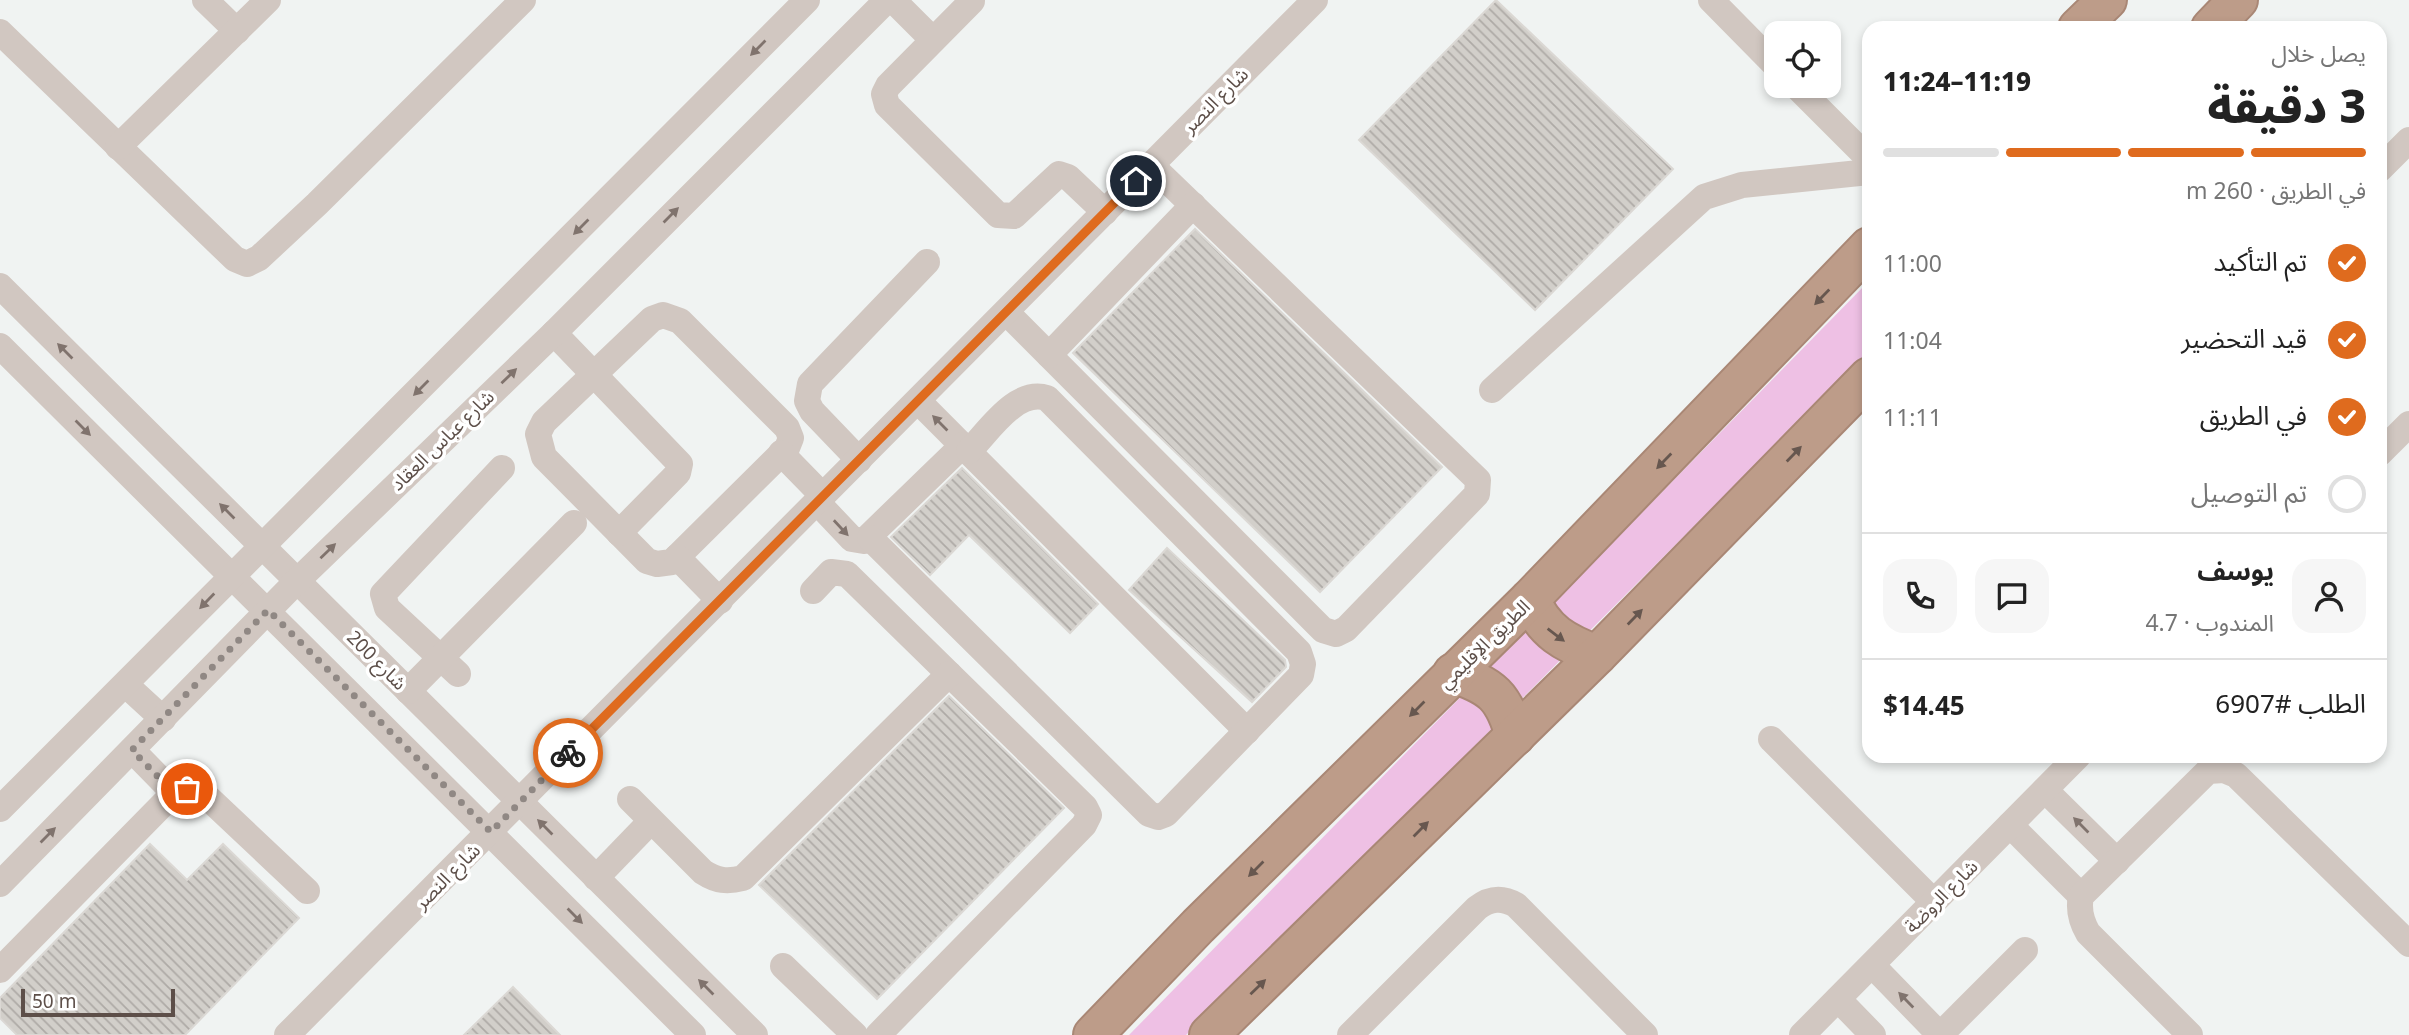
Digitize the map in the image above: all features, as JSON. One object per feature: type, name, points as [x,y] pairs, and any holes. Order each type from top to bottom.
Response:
[{"type":"highway","points":[[2085,21],[2107,0]]},
{"type":"highway","points":[[2218,21],[2238,0]]},
{"type":"highway","name":"الطريق الإقليمي","points":[[1093,1035],[1530,599],[1862,254]]},
{"type":"highway","points":[[1209,1035],[1597,655],[1862,384]]},
{"type":"highway","points":[[1530,599],[1538,617],[1553,634],[1597,655]]},
{"type":"highway","points":[[1453,673],[1494,692],[1506,710],[1515,736]]},
{"type":"street","points":[[205,0],[237,31]]},
{"type":"street","points":[[118,148],[268,0]]},
{"type":"street","points":[[0,32],[235,259],[251,263],[317,204],[523,0]]},
{"type":"street","points":[[0,809],[807,0]]},
{"type":"street","name":"شارع عباس العقاد","points":[[0,884],[297,581],[554,333],[887,0]]},
{"type":"street","points":[[893,0],[933,40]]},
{"type":"street","points":[[1711,0],[1764,54]]},
{"type":"street","points":[[972,1],[885,90],[887,105],[999,215],[1014,216],[1059,174],[1068,177],[1105,212]]},
{"type":"street","name":"شارع النصر","points":[[288,1035],[1105,212],[1303,4]]},
{"type":"street","points":[[1808,98],[1862,152]]},
{"type":"street","points":[[2387,162],[2409,140]]},
{"type":"street","points":[[1006,312],[1329,634],[1346,629],[1474,498],[1479,490],[1475,477],[1151,165]]},
{"type":"street","points":[[1492,390],[1704,197],[1742,185],[1862,173]]},
{"type":"street","points":[[1049,355],[1193,205]]},
{"type":"street","points":[[859,460],[812,411],[807,401],[810,384],[927,262]]},
{"type":"street","name":"شارع 200","points":[[0,286],[755,1035]]},
{"type":"street","points":[[663,315],[675,318],[787,428],[789,443],[781,453],[677,557],[664,564],[652,563],[619,533],[544,457],[538,441],[544,422],[652,319],[663,315]]},
{"type":"street","points":[[554,333],[680,464],[678,473],[619,533]]},
{"type":"street","points":[[0,346],[693,1035]]},
{"type":"street","points":[[781,453],[852,539],[858,541],[870,538],[1021,399],[1036,396],[1047,398],[1299,652],[1303,664],[1301,675],[1166,814],[1153,817],[870,538]]},
{"type":"street","points":[[918,401],[1247,731]]},
{"type":"street","points":[[2387,446],[2409,424]]},
{"type":"street","points":[[449,666],[387,608],[383,594],[502,468]]},
{"type":"street","points":[[408,691],[449,666],[574,523]]},
{"type":"street","points":[[677,557],[720,601]]},
{"type":"street","points":[[813,591],[831,572],[847,574],[1086,807],[1089,816],[1084,825],[878,1035]]},
{"type":"street","points":[[630,799],[709,876],[729,882],[743,878],[949,674]]},
{"type":"street","points":[[126,685],[163,719]]},
{"type":"street","points":[[1772,739],[1934,902]]},
{"type":"street","points":[[132,750],[174,793]]},
{"type":"street","name":"شارع الروضة","points":[[1802,1035],[2071,763]]},
{"type":"street","points":[[2190,1035],[2088,933],[2080,918],[2081,896],[2208,771],[2224,770],[2242,780],[2409,944]]},
{"type":"street","points":[[0,970],[174,793],[187,789],[203,793],[307,891]]},
{"type":"street","points":[[2045,790],[2117,861]]},
{"type":"street","points":[[596,878],[652,821]]},
{"type":"street","points":[[2010,825],[2081,896]]},
{"type":"street","points":[[1350,1035],[1477,908],[1484,902],[1501,899],[1516,905],[1645,1035]]},
{"type":"street","points":[[1872,965],[1940,1035],[2025,950]]},
{"type":"street","points":[[783,965],[855,1035]]},
{"type":"street","points":[[1838,999],[1873,1035]]},
{"type":"shaded area","points":[[1862,288],[1862,357],[1848,372],[1186,1035],[1129,1035]]},
{"type":"building","points":[[1496,0],[1673,169],[1535,310],[1359,140]]},
{"type":"building","points":[[1195,229],[1442,467],[1320,592],[1073,353]]},
{"type":"building","points":[[962,468],[1098,604],[1070,633],[969,535],[930,575],[891,537]]},
{"type":"building","points":[[1167,548],[1285,660],[1286,667],[1252,702],[1129,590]]},
{"type":"building","points":[[949,696],[1064,808],[877,999],[759,885]]},
{"type":"building","points":[[150,844],[187,880],[223,844],[299,918],[185,1035],[17,1035],[0,1018],[0,998]]},
{"type":"building","points":[[513,987],[560,1035],[464,1035]]},
{"type":"way so far","points":[[187,789],[174,793],[132,750],[268,610],[491,832],[568,753]]},
{"type":"route","points":[[568,753],[1136,181]]}]
